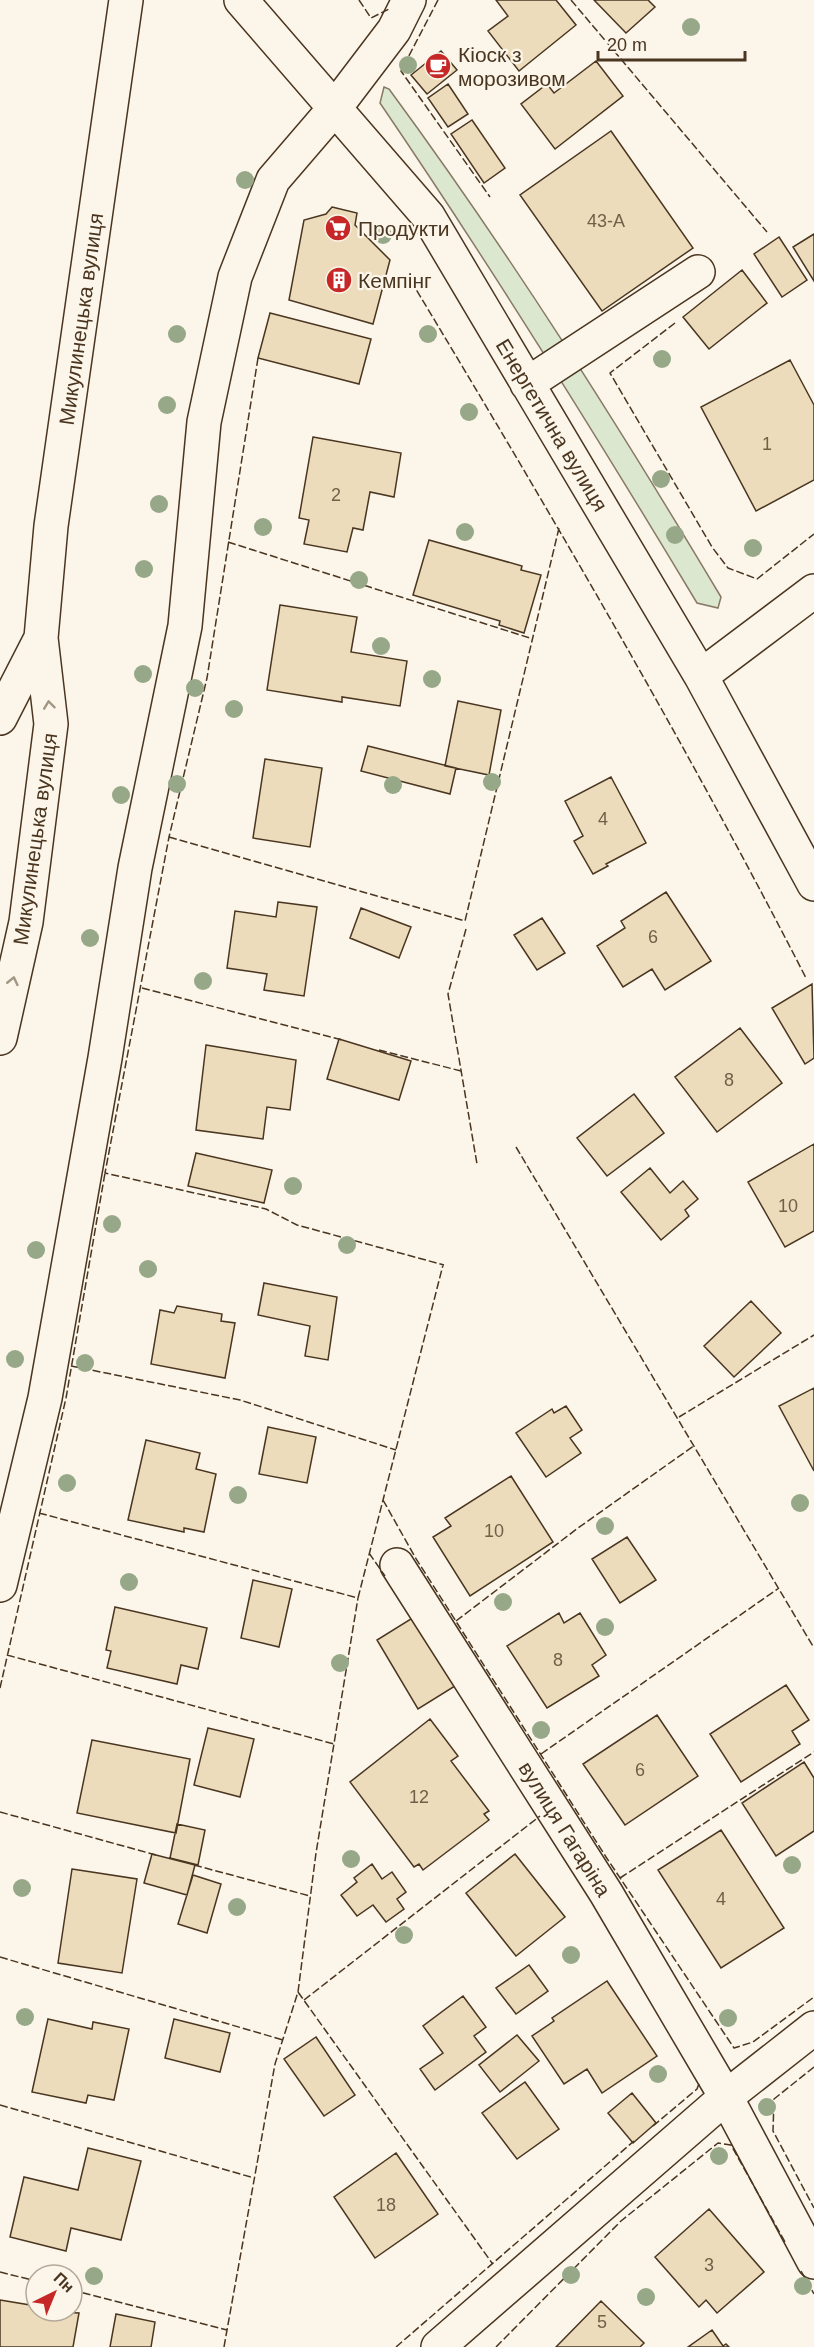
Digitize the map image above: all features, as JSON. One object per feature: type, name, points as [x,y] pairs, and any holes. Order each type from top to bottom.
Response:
[{"type":"main road","name":"Микулинецька вулиця","points":[[0,1038],[26,922],[51,724],[41,638],[51,526],[126,0]]},
{"type":"main road","name":"Енергетична вулиця","points":[[241,0],[428,216],[701,676],[814,884]]},
{"type":"main road","points":[[0,1585],[45,1398],[105,1058],[135,868],[185,626],[204,422],[235,277],[273,180],[334,109],[394,30],[409,0]]},
{"type":"main road","points":[[527,384],[698,272]]},
{"type":"main road","points":[[701,676],[814,591]]},
{"type":"main road","name":"Микулинецька вулиця","points":[[0,718],[41,638]]},
{"type":"main road","name":"вулиця Гагаріна","points":[[398,1565],[606,1893],[726,2097],[814,2262]]},
{"type":"main road","points":[[438,2347],[726,2097],[814,2028]]},
{"type":"green space","points":[[384,87],[389,89],[433,150],[561,339],[721,597],[718,608],[697,603],[542,350],[380,103]]},
{"type":"building","points":[[496,0],[556,0],[576,25],[519,71],[488,31],[508,16]]},
{"type":"building","points":[[594,0],[648,0],[655,7],[626,33]]},
{"type":"building","points":[[441,51],[457,70],[427,94],[411,75]]},
{"type":"building","points":[[596,61],[623,96],[555,149],[521,104],[547,84],[554,93]]},
{"type":"building","points":[[448,84],[468,114],[448,127],[428,98]]},
{"type":"building","points":[[472,120],[505,168],[484,183],[451,134]]},
{"type":"building","points":[[611,131],[693,248],[602,311],[520,195]]},
{"type":"building","name":"Кемпінг","points":[[332,207],[357,213],[355,225],[390,260],[373,324],[289,300],[304,220],[326,214]]},
{"type":"building","points":[[814,234],[814,281],[793,247]]},
{"type":"building","points":[[779,237],[807,280],[782,297],[754,254]]},
{"type":"building","points":[[742,270],[767,303],[709,349],[683,317]]},
{"type":"building","points":[[270,313],[371,339],[359,384],[258,358]]},
{"type":"building","points":[[790,360],[814,405],[814,480],[756,511],[701,407]]},
{"type":"building","points":[[313,437],[401,453],[394,497],[370,492],[363,530],[353,528],[347,552],[304,544],[309,520],[299,518]]},
{"type":"building","points":[[429,540],[522,566],[521,570],[541,575],[524,633],[499,625],[500,621],[413,595]]},
{"type":"building","points":[[280,605],[357,617],[351,652],[407,661],[400,706],[342,697],[342,702],[267,690]]},
{"type":"building","points":[[458,701],[501,710],[489,775],[445,766]]},
{"type":"building","points":[[368,746],[456,768],[450,794],[361,771]]},
{"type":"building","points":[[265,759],[322,768],[310,847],[253,838]]},
{"type":"building","points":[[611,777],[646,843],[606,864],[608,866],[593,874],[574,841],[583,836],[565,801]]},
{"type":"building","points":[[666,892],[711,961],[665,990],[652,969],[623,987],[597,946],[625,928],[621,921]]},
{"type":"building","points":[[278,902],[317,907],[304,996],[264,990],[267,974],[227,968],[235,911],[276,917]]},
{"type":"building","points":[[361,908],[411,927],[399,958],[350,938]]},
{"type":"building","points":[[542,918],[565,953],[537,970],[514,935]]},
{"type":"building","points":[[812,984],[814,1058],[805,1064],[772,1008]]},
{"type":"building","points":[[740,1028],[782,1083],[717,1132],[675,1077]]},
{"type":"building","points":[[339,1039],[411,1061],[399,1100],[327,1079]]},
{"type":"building","points":[[206,1045],[296,1060],[290,1110],[267,1107],[263,1139],[196,1130]]},
{"type":"building","points":[[634,1094],[664,1133],[607,1176],[577,1138]]},
{"type":"building","points":[[814,1144],[814,1231],[785,1247],[748,1182]]},
{"type":"building","points":[[196,1153],[272,1170],[264,1203],[188,1186]]},
{"type":"building","points":[[650,1168],[670,1193],[683,1181],[698,1199],[685,1210],[689,1216],[661,1240],[621,1192]]},
{"type":"building","points":[[264,1283],[337,1297],[328,1360],[305,1356],[310,1326],[258,1315]]},
{"type":"building","points":[[751,1301],[781,1333],[734,1377],[704,1346]]},
{"type":"building","points":[[177,1306],[222,1314],[221,1321],[235,1323],[225,1378],[151,1364],[160,1310],[174,1313]]},
{"type":"building","points":[[814,1388],[814,1471],[779,1406]]},
{"type":"building","points":[[566,1406],[582,1430],[570,1438],[581,1453],[546,1477],[516,1433],[552,1409],[554,1413]]},
{"type":"building","points":[[268,1427],[316,1437],[307,1483],[259,1474]]},
{"type":"building","points":[[146,1440],[200,1453],[196,1469],[216,1474],[204,1532],[184,1528],[184,1532],[128,1520]]},
{"type":"building","points":[[511,1476],[553,1542],[470,1596],[433,1537],[451,1526],[445,1518]]},
{"type":"building","points":[[627,1537],[656,1580],[620,1603],[592,1559]]},
{"type":"building","points":[[253,1580],[292,1589],[279,1647],[241,1638]]},
{"type":"building","points":[[115,1607],[207,1628],[198,1669],[181,1665],[177,1684],[107,1668],[111,1651],[106,1650]]},
{"type":"building","points":[[559,1613],[564,1623],[580,1613],[606,1655],[592,1665],[599,1676],[547,1708],[507,1646]]},
{"type":"building","points":[[414,1617],[455,1686],[418,1709],[377,1640]]},
{"type":"building","points":[[786,1685],[809,1720],[792,1731],[800,1744],[741,1782],[710,1734]]},
{"type":"building","points":[[657,1715],[698,1776],[625,1825],[583,1764]]},
{"type":"building","points":[[430,1719],[458,1756],[451,1761],[489,1811],[484,1814],[489,1820],[423,1870],[419,1864],[414,1867],[350,1782]]},
{"type":"building","points":[[208,1728],[254,1739],[240,1797],[194,1785]]},
{"type":"building","points":[[92,1740],[190,1759],[176,1833],[77,1813]]},
{"type":"building","points":[[804,1762],[814,1778],[814,1831],[776,1856],[742,1803]]},
{"type":"building","points":[[177,1824],[205,1830],[198,1865],[170,1858]]},
{"type":"building","points":[[721,1830],[784,1928],[721,1968],[658,1870]]},
{"type":"building","points":[[152,1854],[195,1865],[187,1895],[144,1883]]},
{"type":"building","points":[[515,1854],[565,1917],[516,1956],[466,1893]]},
{"type":"building","points":[[372,1864],[382,1879],[392,1872],[406,1892],[397,1899],[404,1909],[386,1922],[373,1905],[357,1916],[341,1895],[357,1882],[354,1878]]},
{"type":"building","points":[[72,1869],[137,1879],[122,1973],[58,1963]]},
{"type":"building","points":[[193,1875],[221,1884],[207,1933],[178,1924]]},
{"type":"building","points":[[529,1965],[548,1991],[516,2014],[496,1988]]},
{"type":"building","points":[[607,1981],[657,2056],[602,2093],[587,2069],[564,2084],[532,2036],[554,2021],[552,2018]]},
{"type":"building","points":[[463,1996],[486,2027],[474,2036],[486,2052],[435,2090],[420,2069],[443,2053],[423,2026]]},
{"type":"building","points":[[48,2019],[92,2029],[93,2022],[129,2029],[114,2100],[88,2095],[86,2103],[32,2092]]},
{"type":"building","points":[[174,2019],[230,2033],[220,2072],[165,2058]]},
{"type":"building","points":[[517,2035],[539,2061],[500,2092],[479,2065]]},
{"type":"building","points":[[316,2037],[355,2095],[324,2116],[284,2059]]},
{"type":"building","points":[[525,2082],[559,2129],[517,2159],[482,2113]]},
{"type":"building","points":[[632,2093],[656,2123],[633,2143],[608,2113]]},
{"type":"building","points":[[88,2148],[141,2161],[121,2240],[71,2228],[66,2251],[10,2237],[24,2177],[78,2190]]},
{"type":"building","points":[[396,2153],[438,2214],[375,2258],[334,2197]]},
{"type":"building","points":[[709,2209],[764,2272],[717,2313],[706,2300],[699,2307],[655,2257]]},
{"type":"building","points":[[0,2300],[24,2304],[24,2323],[77,2323],[73,2347],[0,2347]]},
{"type":"building","points":[[601,2301],[644,2343],[640,2347],[556,2347]]},
{"type":"building","points":[[116,2314],[155,2322],[151,2347],[110,2347]]},
{"type":"building","points":[[712,2330],[723,2346],[726,2344],[729,2347],[688,2347]]},
{"type":"fence","points":[[359,0],[371,18],[389,9]]},
{"type":"fence","points":[[438,0],[401,71],[490,197]]},
{"type":"fence","points":[[571,0],[767,232]]},
{"type":"fence","points":[[411,281],[514,453],[664,713],[806,978]]},
{"type":"fence","points":[[675,323],[610,373],[712,547],[728,568],[757,579],[814,534]]},
{"type":"fence","points":[[258,358],[207,678],[169,837],[105,1173],[266,1209],[297,1225],[444,1265]]},
{"type":"fence","points":[[169,837],[465,921],[559,528]]},
{"type":"fence","points":[[228,542],[533,639]]},
{"type":"fence","points":[[466,929],[448,994],[477,1164]]},
{"type":"fence","points":[[142,988],[342,1040]]},
{"type":"fence","points":[[379,1050],[461,1071]]},
{"type":"fence","points":[[516,1147],[814,1648]]},
{"type":"fence","points":[[0,1688],[66,1398],[105,1173]]},
{"type":"fence","points":[[39,1513],[358,1598],[443,1265]]},
{"type":"fence","points":[[679,1417],[814,1335]]},
{"type":"fence","points":[[71,1366],[240,1400],[396,1450]]},
{"type":"fence","points":[[456,1621],[578,1528],[695,1445]]},
{"type":"fence","points":[[383,1500],[415,1557],[606,1857],[734,2048],[753,2042],[814,1997]]},
{"type":"fence","points":[[369,1553],[385,1576]]},
{"type":"fence","points":[[541,1754],[779,1588]]},
{"type":"fence","points":[[84,2293],[227,2330],[275,2064],[298,1992],[316,1853],[358,1598]]},
{"type":"fence","points":[[7,1655],[334,1744]]},
{"type":"fence","points":[[620,1878],[814,1752]]},
{"type":"fence","points":[[0,1812],[156,1855]]},
{"type":"fence","points":[[304,2000],[540,1816]]},
{"type":"fence","points":[[194,1865],[310,1896]]},
{"type":"fence","points":[[0,1957],[283,2040]]},
{"type":"fence","points":[[298,1992],[492,2263]]},
{"type":"fence","points":[[814,2067],[774,2099],[773,2131],[814,2208]]},
{"type":"fence","points":[[653,2126],[697,2089],[700,2081]]},
{"type":"fence","points":[[0,2105],[254,2178]]},
{"type":"fence","points":[[396,2347],[634,2141]]},
{"type":"fence","points":[[496,2347],[621,2221],[718,2143],[731,2145],[785,2242]]},
{"type":"fence","points":[[801,2271],[814,2294]]},
{"type":"fence","points":[[0,2272],[24,2278]]},
{"type":"fence","points":[[224,2347],[227,2330]]},
{"type":"place","name":"Кіоск з морозивом","points":[[438,66]]},
{"type":"place","name":"Продукти","points":[[338,228]]},
{"type":"place","name":"Кемпінг","points":[[339,280]]}]
